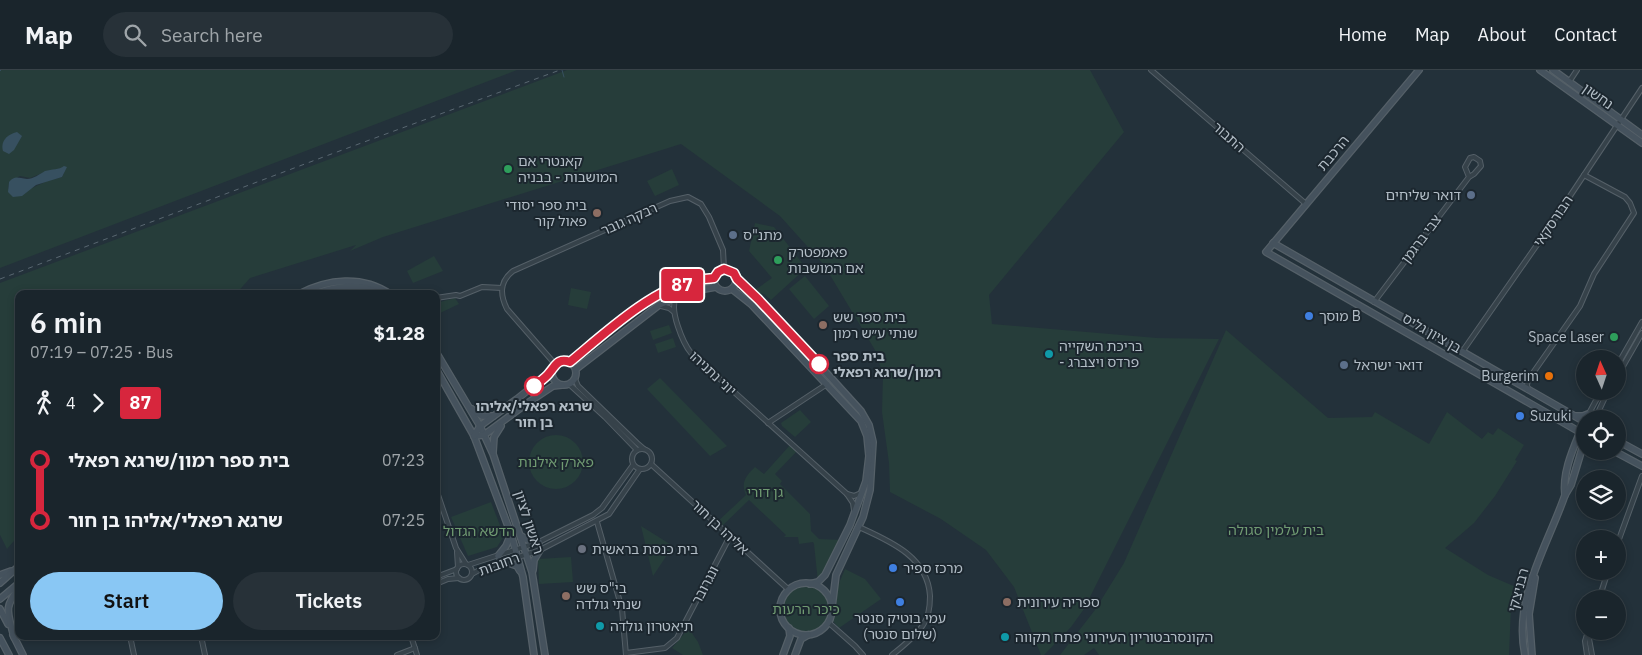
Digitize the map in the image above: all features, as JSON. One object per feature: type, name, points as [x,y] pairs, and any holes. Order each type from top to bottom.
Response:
[{"type":"street","name":"התבור","points":[[1152,70],[1306,204]]},
{"type":"street","name":"הרכבת","points":[[1266,252],[1420,70]]},
{"type":"street","name":"נחשון","points":[[1540,70],[1642,135]]},
{"type":"street","name":"נחשון","points":[[1553,70],[1619,122],[1642,143]]},
{"type":"street","points":[[1569,82],[1577,70]]},
{"type":"street","name":"הבורסקאי","points":[[1462,352],[1546,232],[1642,88]]},
{"type":"street","name":"צבי ברגמן","points":[[1374,302],[1469,177],[1481,166],[1480,162],[1474,158],[1470,158],[1465,167],[1469,177]]},
{"type":"street","points":[[1530,391],[1526,385],[1528,380],[1580,306],[1594,274],[1634,213],[1625,197],[1584,175]]},
{"type":"street","name":"רבקה גובר","points":[[502,288],[509,274],[520,268],[670,201],[684,198],[696,200],[706,210],[723,250],[724,269]]},
{"type":"street","name":"בן ציון גליס","points":[[1273,244],[1576,417]]},
{"type":"street","name":"בן ציון גליס","points":[[1266,252],[1576,431]]},
{"type":"street","points":[[716,287],[714,278],[718,272],[724,269],[734,273],[737,279],[758,299],[860,411],[869,425],[873,442],[870,490],[859,527],[836,575],[828,622],[821,630],[801,639],[795,655]]},
{"type":"street","points":[[570,362],[641,305],[694,280],[714,278]]},
{"type":"street","points":[[576,369],[659,306],[693,290],[716,287],[722,291],[732,289],[737,279]]},
{"type":"street","points":[[308,290],[328,282],[352,281],[368,283],[384,290]]},
{"type":"street","points":[[327,290],[350,285],[372,290]]},
{"type":"street","points":[[440,297],[460,296],[482,287],[502,288],[502,295],[507,309],[555,364]]},
{"type":"street","points":[[732,289],[751,304],[861,421],[867,436],[869,456],[866,481],[850,525],[825,575],[818,582],[795,586],[783,596],[780,605],[783,622],[798,634],[809,635]]},
{"type":"street","points":[[674,312],[674,302],[677,296]]},
{"type":"street","points":[[659,306],[669,308],[674,312]]},
{"type":"street","name":"יוני נתניהו","points":[[674,312],[686,346],[691,353],[847,494],[853,503],[854,513]]},
{"type":"street","points":[[1626,350],[1642,322]]},
{"type":"street","points":[[1626,361],[1642,333]]},
{"type":"street","name":"ראשון לציון","points":[[440,359],[480,426],[493,454],[532,572],[545,655]]},
{"type":"street","points":[[474,436],[480,426],[518,399],[552,371],[555,364],[562,360],[570,362],[576,369],[575,379],[578,386],[637,444],[644,449],[651,454],[651,464],[647,468],[640,469],[634,465],[632,455],[637,450],[644,449]]},
{"type":"street","points":[[552,371],[555,381],[562,385]]},
{"type":"street","name":"ראשון לציון","points":[[440,376],[474,436],[511,534],[523,577],[534,655]]},
{"type":"street","points":[[474,436],[484,435],[553,386],[569,384],[575,379]]},
{"type":"street","points":[[569,384],[637,450]]},
{"type":"street","points":[[768,423],[826,384]]},
{"type":"street","points":[[467,404],[482,416],[495,415]]},
{"type":"street","points":[[1571,415],[1576,415]]},
{"type":"street","points":[[493,454],[494,437],[497,430],[508,417]]},
{"type":"street","points":[[1626,445],[1642,454]]},
{"type":"street","name":"רבניצקי","points":[[1565,495],[1564,484],[1571,457],[1576,447]]},
{"type":"street","points":[[1626,457],[1642,466]]},
{"type":"street","name":"רבניצקי","points":[[1525,655],[1522,630],[1523,613],[1528,590],[1565,495],[1571,485],[1578,460]]},
{"type":"street","name":"אליהו בן חור","points":[[651,464],[789,590]]},
{"type":"street","points":[[521,536],[528,540],[539,542],[594,515],[602,508],[634,465]]},
{"type":"street","name":"רחובות","points":[[472,574],[503,561],[540,550],[597,522],[609,514],[640,469]]},
{"type":"street","points":[[1622,530],[1642,476]]},
{"type":"street","points":[[847,494],[854,496],[861,493]]},
{"type":"street","points":[[440,501],[456,548],[457,575],[459,578]]},
{"type":"street","points":[[597,522],[622,609],[626,654]]},
{"type":"street","points":[[859,527],[887,540],[916,561],[925,574],[929,586],[930,603],[924,624],[911,640],[892,655]]},
{"type":"street","points":[[498,556],[506,546],[511,534]]},
{"type":"street","name":"ונגרובר","points":[[626,654],[665,648],[677,638],[730,536]]},
{"type":"street","name":"רחובות","points":[[467,565],[539,542]]},
{"type":"street","points":[[440,583],[459,578],[467,580],[472,574],[472,569],[467,565],[456,548]]},
{"type":"street","points":[[532,572],[534,560],[540,550]]},
{"type":"street","points":[[503,561],[517,566],[523,577]]},
{"type":"street","name":"רבניצקי","points":[[1532,655],[1529,614],[1539,561]]},
{"type":"street","points":[[458,568],[467,565]]},
{"type":"street","name":"רחובות","points":[[440,575],[458,568]]},
{"type":"street","points":[[0,574],[15,569]]},
{"type":"street","points":[[0,583],[15,570]]},
{"type":"street","points":[[810,584],[821,588],[826,593],[832,607]]},
{"type":"street","points":[[0,600],[15,587]]},
{"type":"street","points":[[14,637],[7,606],[15,593]]},
{"type":"street","points":[[0,609],[14,637]]},
{"type":"street","points":[[828,622],[855,646],[862,655]]},
{"type":"street","points":[[784,655],[790,636],[789,628]]},
{"type":"street","points":[[16,640],[23,655]]},
{"type":"street","points":[[131,640],[134,655]]},
{"type":"street","points":[[202,640],[205,655]]},
{"type":"street","points":[[412,640],[417,655]]},
{"type":"street","points":[[1585,640],[1587,655]]},
{"type":"street","points":[[1590,640],[1592,655]]},
{"type":"street","points":[[1,642],[9,655]]},
{"type":"street","points":[[397,655],[415,648]]},
{"type":"green space","points":[[0,70],[517,70],[0,268]],"holes":[[[62,169],[64,173],[62,177],[32,188],[8,189],[9,182],[20,176],[30,178],[45,172]]]},
{"type":"green space","points":[[567,70],[1090,70],[1124,132],[989,295],[992,324],[1157,338],[1219,339],[1084,609],[1071,627],[1044,655],[1041,655],[1014,587],[986,550],[941,519],[890,492],[889,463],[882,412],[883,375],[875,350],[824,265],[780,216],[681,144],[383,237],[350,251],[356,245],[250,278],[240,290],[15,290],[15,540],[7,549],[0,535],[0,283]]},
{"type":"green space","points":[[672,169],[679,185],[655,196],[647,181]]},
{"type":"green space","name":"פאמפטרק אם המושבות","points":[[755,223],[774,227],[806,268],[771,300],[755,290],[772,278],[749,251]]},
{"type":"green space","points":[[434,256],[443,271],[413,283],[407,271]]},
{"type":"green space","points":[[805,276],[829,306],[814,319],[789,289]]},
{"type":"green space","points":[[571,288],[591,292],[587,309],[568,305]]},
{"type":"green space","points":[[455,298],[459,304],[440,313],[440,302]]},
{"type":"green space","points":[[669,325],[672,333],[653,340],[650,331]]},
{"type":"green space","name":"בית עלמין סגולה","points":[[1226,330],[1328,418],[1372,417],[1375,412],[1429,444],[1447,412],[1482,439],[1488,432],[1493,435],[1498,428],[1524,445],[1515,460],[1517,461],[1495,496],[1474,523],[1445,548],[1488,575],[1516,587],[1511,607],[1509,655],[1099,655],[1094,648],[1084,655],[1060,655],[1095,610],[1124,563]]},
{"type":"green space","points":[[673,338],[676,347],[658,353],[655,344]]},
{"type":"green space","points":[[660,378],[727,446],[710,456],[647,389]]},
{"type":"green space","points":[[800,410],[811,422],[795,437],[781,423]]},
{"type":"green space","name":"פארק אילנות","points":[[556,435],[566,437],[575,443],[581,452],[583,462],[581,472],[575,481],[566,487],[556,489],[546,487],[537,481],[531,472],[529,462],[531,452],[537,443],[546,437]]},
{"type":"green space","name":"גן דורי","points":[[791,444],[798,450],[775,474],[782,481],[780,484],[810,514],[811,531],[819,539],[842,540],[825,575],[818,582],[813,542],[799,544],[798,537],[784,537],[786,535],[749,500],[721,527],[716,523],[746,495],[744,483],[752,470],[755,467],[764,474]]},
{"type":"green space","name":"הדשא הגדול","points":[[491,502],[504,536],[497,547],[468,556],[451,517]]},
{"type":"green space","points":[[641,526],[673,546],[653,576]]},
{"type":"green space","points":[[571,557],[573,582],[539,584],[538,559]]},
{"type":"green space","points":[[845,569],[865,579],[881,599],[839,628],[832,620],[837,588]]},
{"type":"green space","name":"כיכר הרעות","points":[[806,586],[819,590],[825,596],[829,609],[825,622],[819,628],[806,632],[793,628],[787,622],[783,609],[787,596],[793,590]]},
{"type":"green space","points":[[687,626],[698,642],[703,655],[683,655],[672,648],[684,634]]},
{"type":"water","points":[[17,132],[22,136],[14,150],[9,154],[3,151],[2,147],[6,138]]},
{"type":"water","points":[[64,166],[67,167],[62,177],[36,185],[22,196],[13,197],[8,192],[9,182],[13,178],[29,179],[45,171]]},
{"type":"waterway","points":[[562,70],[564,77]]},
{"type":"railway","points":[[0,279],[560,70]]},
{"type":"bus line","name":"87","points":[[534,386],[552,371],[555,364],[562,360],[570,362],[641,305],[694,280],[714,278],[718,272],[724,269],[734,273],[737,279],[819,364]]},
{"type":"place","name":"קאנטרי אם המושבות - בבניה","points":[[508,169]]},
{"type":"place","name":"דואר שליחים","points":[[1471,195]]},
{"type":"place","name":"בית ספר יסודי פאול קור","points":[[597,213]]},
{"type":"place","name":"מתנ\"ס","points":[[733,235]]},
{"type":"place","name":"פאמפטרק אם המושבות","points":[[778,260]]},
{"type":"place","name":"מוסך B","points":[[1309,316]]},
{"type":"place","name":"בית ספר שש שנתי ע״ש רמון","points":[[823,325]]},
{"type":"place","name":"Space Laser","points":[[1614,337]]},
{"type":"place","name":"בריכת השקייה - פרדס ויצברג","points":[[1049,354]]},
{"type":"place","name":"בית ספר רמון/שרגא רפאלי","points":[[819,364]]},
{"type":"place","name":"דואר ישראל","points":[[1344,365]]},
{"type":"place","name":"Burgerim","points":[[1549,376]]},
{"type":"place","name":"שרגא רפאלי/אליהו בן חור","points":[[534,386]]},
{"type":"place","name":"Suzuki","points":[[1520,416]]},
{"type":"place","name":"בית כנסת בראשית","points":[[582,549]]},
{"type":"place","name":"מרכז ספיר","points":[[893,568]]},
{"type":"place","name":"בי\"ס שש שנתי גולדה","points":[[566,596]]},
{"type":"place","name":"עמי בוטיק סנטר (שלום סנטר)","points":[[900,602]]},
{"type":"place","name":"ספריה עירונית","points":[[1007,602]]},
{"type":"place","name":"תיאטרון גולדה","points":[[600,626]]},
{"type":"place","name":"הקונסרבטוריון העירוני פתח תקווה","points":[[1005,637]]}]
